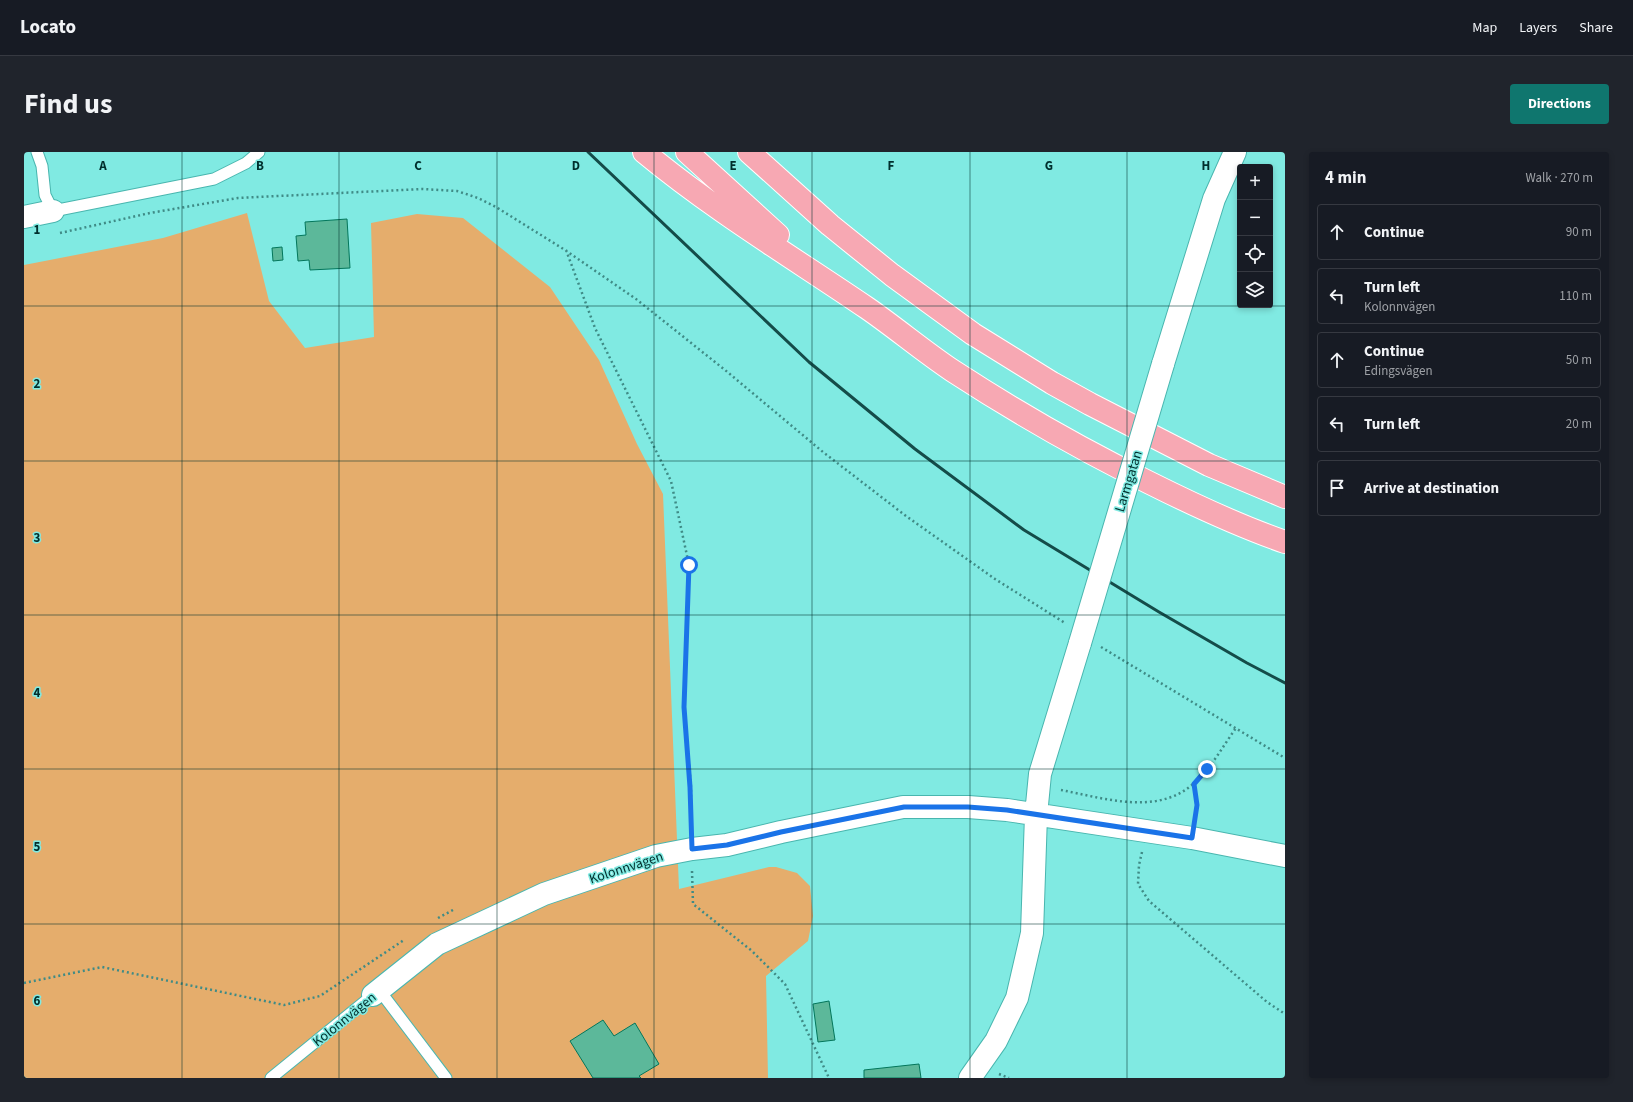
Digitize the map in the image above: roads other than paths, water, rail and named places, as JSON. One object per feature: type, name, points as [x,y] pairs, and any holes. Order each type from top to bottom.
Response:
[{"type":"highway","points":[[644,152],[679,181],[868,309],[952,370],[1036,422],[1098,458],[1188,502],[1285,542]]},
{"type":"highway","points":[[687,152],[800,255],[868,309]]},
{"type":"highway","points":[[749,152],[830,225],[892,275],[972,334],[1052,384],[1090,404],[1208,465],[1285,497]]},
{"type":"highway","points":[[757,152],[769,171]]},
{"type":"street","name":"Larmgatan","points":[[970,1078],[996,1041],[1017,998],[1032,933],[1036,815],[1040,774],[1089,644],[1163,364],[1214,199],[1235,152]]},
{"type":"street","points":[[24,217],[53,212]]},
{"type":"street","name":"Kolonnvägen","points":[[377,993],[437,944],[544,894],[656,856],[692,849],[727,845],[781,832],[904,807],[983,808],[1007,810],[1192,838],[1285,856]]},
{"type":"lane","points":[[37,152],[42,166],[46,195],[53,212],[214,178],[246,163],[259,152]]},
{"type":"lane","points":[[377,993],[446,1078]]},
{"type":"lane","name":"Kolonnvägen","points":[[271,1078],[377,993]]},
{"type":"railway","points":[[588,152],[809,362],[915,449],[1024,530],[1159,612],[1247,663],[1285,683]]}]
